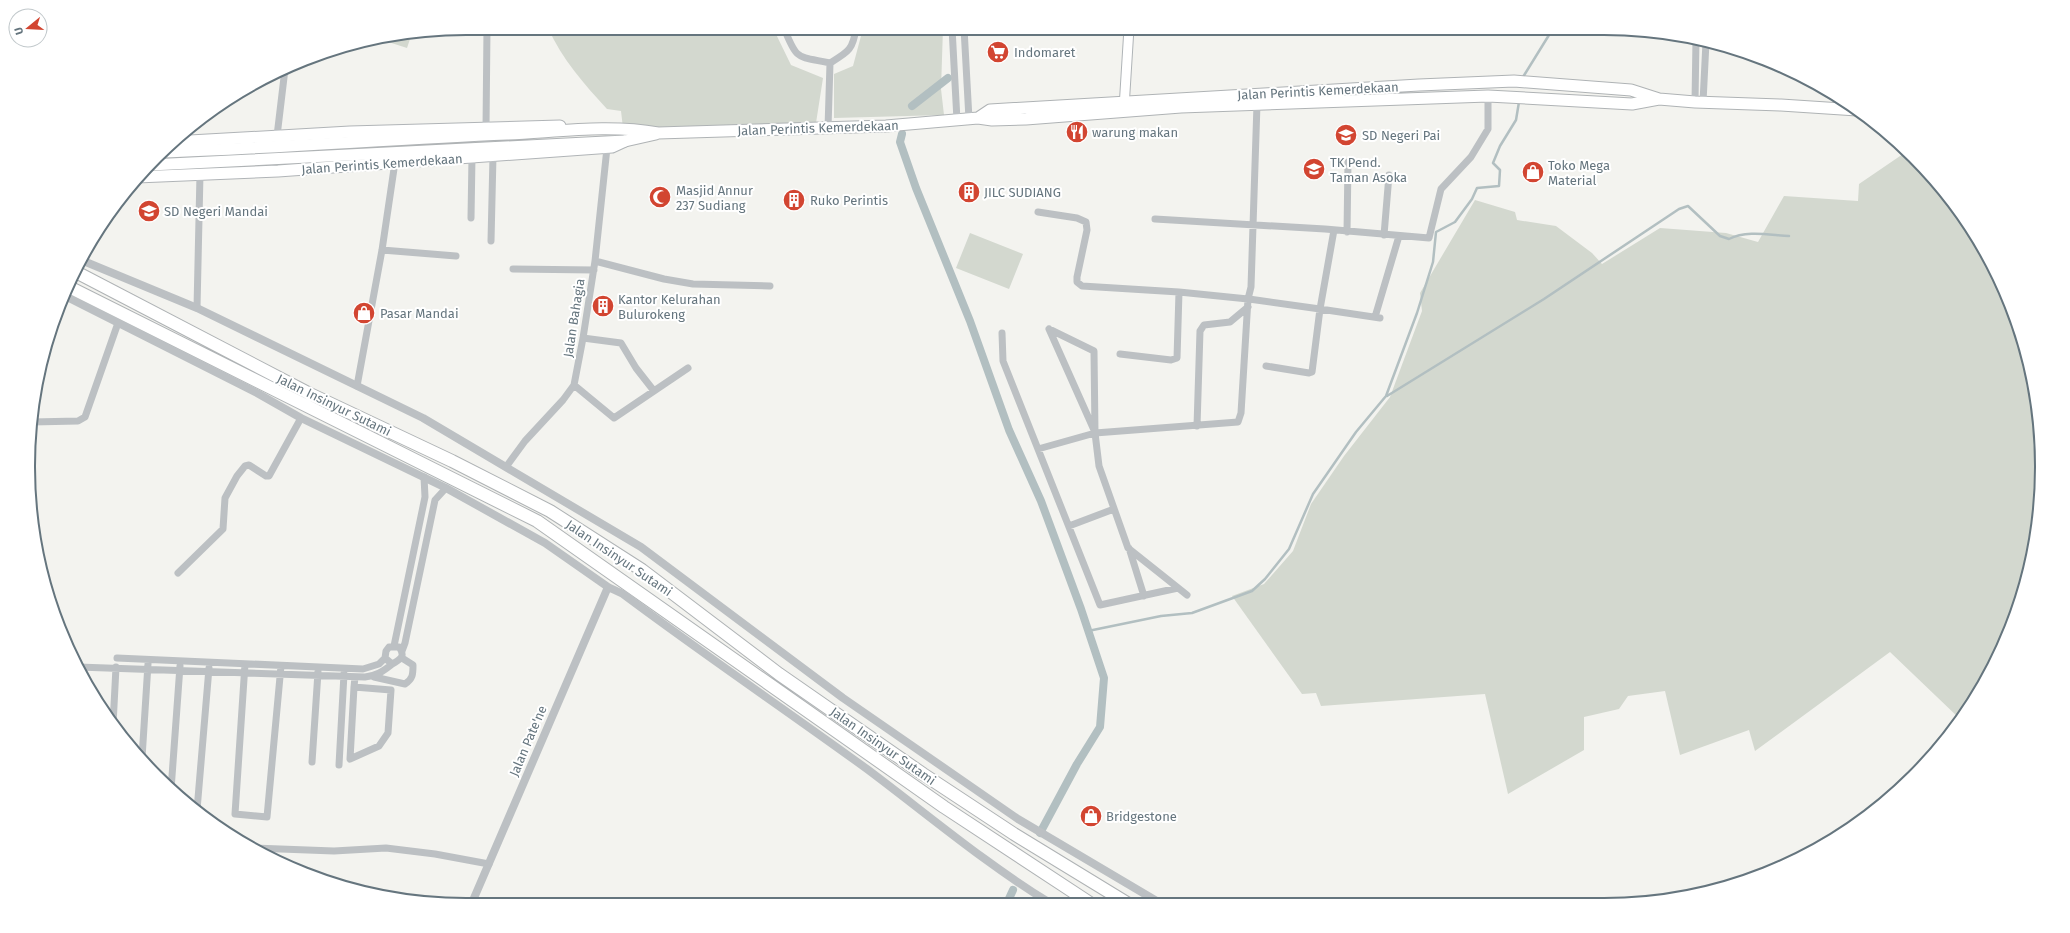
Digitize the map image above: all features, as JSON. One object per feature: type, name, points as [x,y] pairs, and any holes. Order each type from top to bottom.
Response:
[{"type":"highway","name":"Jalan Insinyur Sutami","points":[[80,274],[296,387],[445,458],[550,512],[642,570],[779,674],[923,774],[1014,834],[1119,898]]},
{"type":"highway","name":"Jalan Insinyur Sutami","points":[[73,289],[537,520],[944,806],[1082,898]]},
{"type":"main road","points":[[1124,107],[1129,35]]},
{"type":"main road","name":"Jalan Perintis Kemerdekaan","points":[[171,152],[272,148],[448,136],[624,129],[658,133],[886,126],[974,118],[992,120],[1019,119],[1124,107],[1514,81],[1631,90],[1659,99],[1845,109]]},
{"type":"main road","name":"Jalan Perintis Kemerdekaan","points":[[1124,107],[1488,96],[1632,104],[1659,99]]},
{"type":"main road","name":"Jalan Perintis Kemerdekaan","points":[[183,141],[350,132],[612,124],[624,129]]},
{"type":"main road","name":"Jalan Perintis Kemerdekaan","points":[[158,165],[625,141],[658,133]]},
{"type":"main road","name":"Jalan Perintis Kemerdekaan","points":[[147,177],[278,171],[607,148],[617,147],[625,141]]},
{"type":"street","points":[[486,128],[487,35]]},
{"type":"street","points":[[787,35],[792,49],[798,55],[830,63],[850,50],[855,35]]},
{"type":"street","points":[[952,35],[957,120]]},
{"type":"street","points":[[965,35],[974,118]]},
{"type":"street","points":[[1696,45],[1699,102]]},
{"type":"street","points":[[1699,102],[1705,48]]},
{"type":"street","points":[[828,128],[830,63]]},
{"type":"street","points":[[277,136],[284,75]]},
{"type":"street","points":[[1155,219],[1430,237],[1441,189],[1471,157],[1488,129],[1488,96]]},
{"type":"street","points":[[1038,449],[1095,434],[1234,424],[1241,419],[1253,226],[1257,104]]},
{"type":"street","name":"Jalan Bahagia","points":[[506,467],[525,441],[567,396],[574,385],[594,270],[607,148]]},
{"type":"street","points":[[491,241],[493,156]]},
{"type":"street","points":[[471,218],[472,157]]},
{"type":"street","points":[[357,386],[382,250],[395,162]]},
{"type":"street","points":[[1348,162],[1348,232]]},
{"type":"street","points":[[197,308],[200,174]]},
{"type":"street","points":[[1384,235],[1389,175]]},
{"type":"street","points":[[1038,212],[1077,218],[1086,222],[1087,230],[1077,277],[1077,282],[1082,286],[1179,292],[1248,302],[1320,309],[1378,317],[1399,236]]},
{"type":"street","points":[[1266,366],[1312,372],[1320,309],[1334,230]]},
{"type":"street","points":[[382,250],[456,256]]},
{"type":"street","points":[[595,261],[693,284],[770,286]]},
{"type":"street","points":[[87,262],[197,308],[423,418],[641,547],[843,698],[1018,819],[1152,898]]},
{"type":"street","points":[[514,269],[594,270]]},
{"type":"street","points":[[1120,354],[1171,360],[1177,358],[1179,292]]},
{"type":"street","points":[[69,298],[257,393],[301,418],[446,488],[545,543],[608,587],[623,594],[717,661],[876,776],[954,836],[1043,898]]},
{"type":"street","points":[[1197,426],[1200,331],[1204,325],[1230,322],[1248,302]]},
{"type":"street","points":[[38,422],[72,422],[82,420],[85,417],[118,323]]},
{"type":"street","points":[[1095,434],[1049,329],[1094,350],[1095,434],[1099,466],[1144,596]]},
{"type":"street","points":[[1002,332],[1003,361],[1100,605],[1178,588]]},
{"type":"street","points":[[583,338],[621,343],[636,368],[654,391]]},
{"type":"street","points":[[574,385],[612,418],[688,368]]},
{"type":"street","points":[[178,573],[223,529],[225,498],[240,471],[249,465],[266,476],[269,476],[301,418]]},
{"type":"street","points":[[394,646],[425,497],[424,477]]},
{"type":"street","points":[[372,677],[392,664],[399,662],[405,643],[435,500],[446,488]]},
{"type":"street","points":[[425,497],[430,496],[435,500]]},
{"type":"street","points":[[1069,526],[1114,509]]},
{"type":"street","points":[[1128,548],[1187,595]]},
{"type":"street","name":"Jalan Pate'ne","points":[[474,898],[608,587]]},
{"type":"street","points":[[85,667],[147,668],[344,677],[382,677],[405,684],[410,680],[413,673],[413,665],[402,654],[399,647],[394,646],[389,647],[386,651],[385,658],[380,664],[372,668],[345,669],[117,658]]},
{"type":"street","points":[[385,658],[392,664]]},
{"type":"street","points":[[142,751],[148,659]]},
{"type":"street","points":[[172,782],[180,661]]},
{"type":"street","points":[[198,804],[210,662]]},
{"type":"street","points":[[245,664],[235,814],[267,817],[281,666]]},
{"type":"street","points":[[114,714],[116,667]]},
{"type":"street","points":[[312,762],[318,667]]},
{"type":"street","points":[[339,765],[345,669]]},
{"type":"street","points":[[354,687],[391,690],[388,733],[379,746],[350,759],[354,687],[355,677]]},
{"type":"street","points":[[266,849],[334,851],[386,848],[435,854],[489,864]]},
{"type":"shaded area","points":[[552,35],[776,35],[791,65],[823,78],[816,123],[623,128],[621,111],[607,109],[574,71]]},
{"type":"shaded area","points":[[943,35],[941,89],[944,115],[834,118],[834,74],[853,66],[861,36]]},
{"type":"shaded area","points":[[410,39],[407,48],[389,42]]},
{"type":"shaded area","points":[[1902,155],[1928,182],[1962,227],[1991,276],[2012,328],[2027,382],[2034,438],[2035,466],[2034,495],[2027,551],[2012,605],[2002,632],[1991,657],[1956,715],[1890,652],[1755,751],[1749,730],[1680,755],[1665,691],[1628,696],[1619,709],[1584,717],[1584,750],[1508,794],[1485,694],[1321,706],[1316,693],[1302,694],[1232,596],[1264,584],[1293,551],[1311,504],[1344,456],[1390,397],[1422,311],[1420,293],[1475,200],[1515,212],[1517,220],[1556,226],[1592,253],[1602,264],[1660,228],[1726,233],[1758,242],[1784,196],[1858,201],[1859,184]]},
{"type":"shaded area","points":[[970,233],[1023,254],[1009,289],[956,268]]},
{"type":"waterway","points":[[1523,77],[1549,35]]},
{"type":"waterway","points":[[912,106],[948,78]]},
{"type":"waterway","points":[[1088,631],[1161,616],[1192,613],[1252,591],[1265,579],[1289,549],[1313,494],[1356,432],[1386,396],[1417,313],[1433,262],[1436,232],[1455,222],[1472,199],[1477,188],[1499,186],[1500,170],[1493,163],[1500,146],[1516,120],[1519,102]]},
{"type":"waterway","points":[[902,134],[900,142],[916,188],[970,321],[1009,430],[1041,501],[1081,609],[1104,678],[1100,727],[1077,764],[1040,833]]},
{"type":"waterway","points":[[1387,396],[1544,299],[1679,209],[1688,206],[1720,236],[1729,239],[1736,236],[1751,234],[1789,236]]},
{"type":"waterway","points":[[1009,898],[1013,890]]},
{"type":"place","name":"Indomaret","points":[[998,52]]},
{"type":"place","name":"warung makan","points":[[1077,132]]},
{"type":"place","name":"SD Negeri Pai","points":[[1346,135]]},
{"type":"place","name":"TK Pend. Taman Asoka","points":[[1314,169]]},
{"type":"place","name":"Toko Mega Material","points":[[1533,172]]},
{"type":"place","name":"JILC SUDIANG","points":[[969,192]]},
{"type":"place","name":"Masjid Annur 237 Sudiang","points":[[660,197]]},
{"type":"place","name":"Ruko Perintis","points":[[794,200]]},
{"type":"place","name":"SD Negeri Mandai","points":[[149,211]]},
{"type":"place","name":"Kantor Kelurahan Bulurokeng","points":[[603,306]]},
{"type":"place","name":"Pasar Mandai","points":[[364,313]]},
{"type":"place","name":"Bridgestone","points":[[1091,816]]}]
